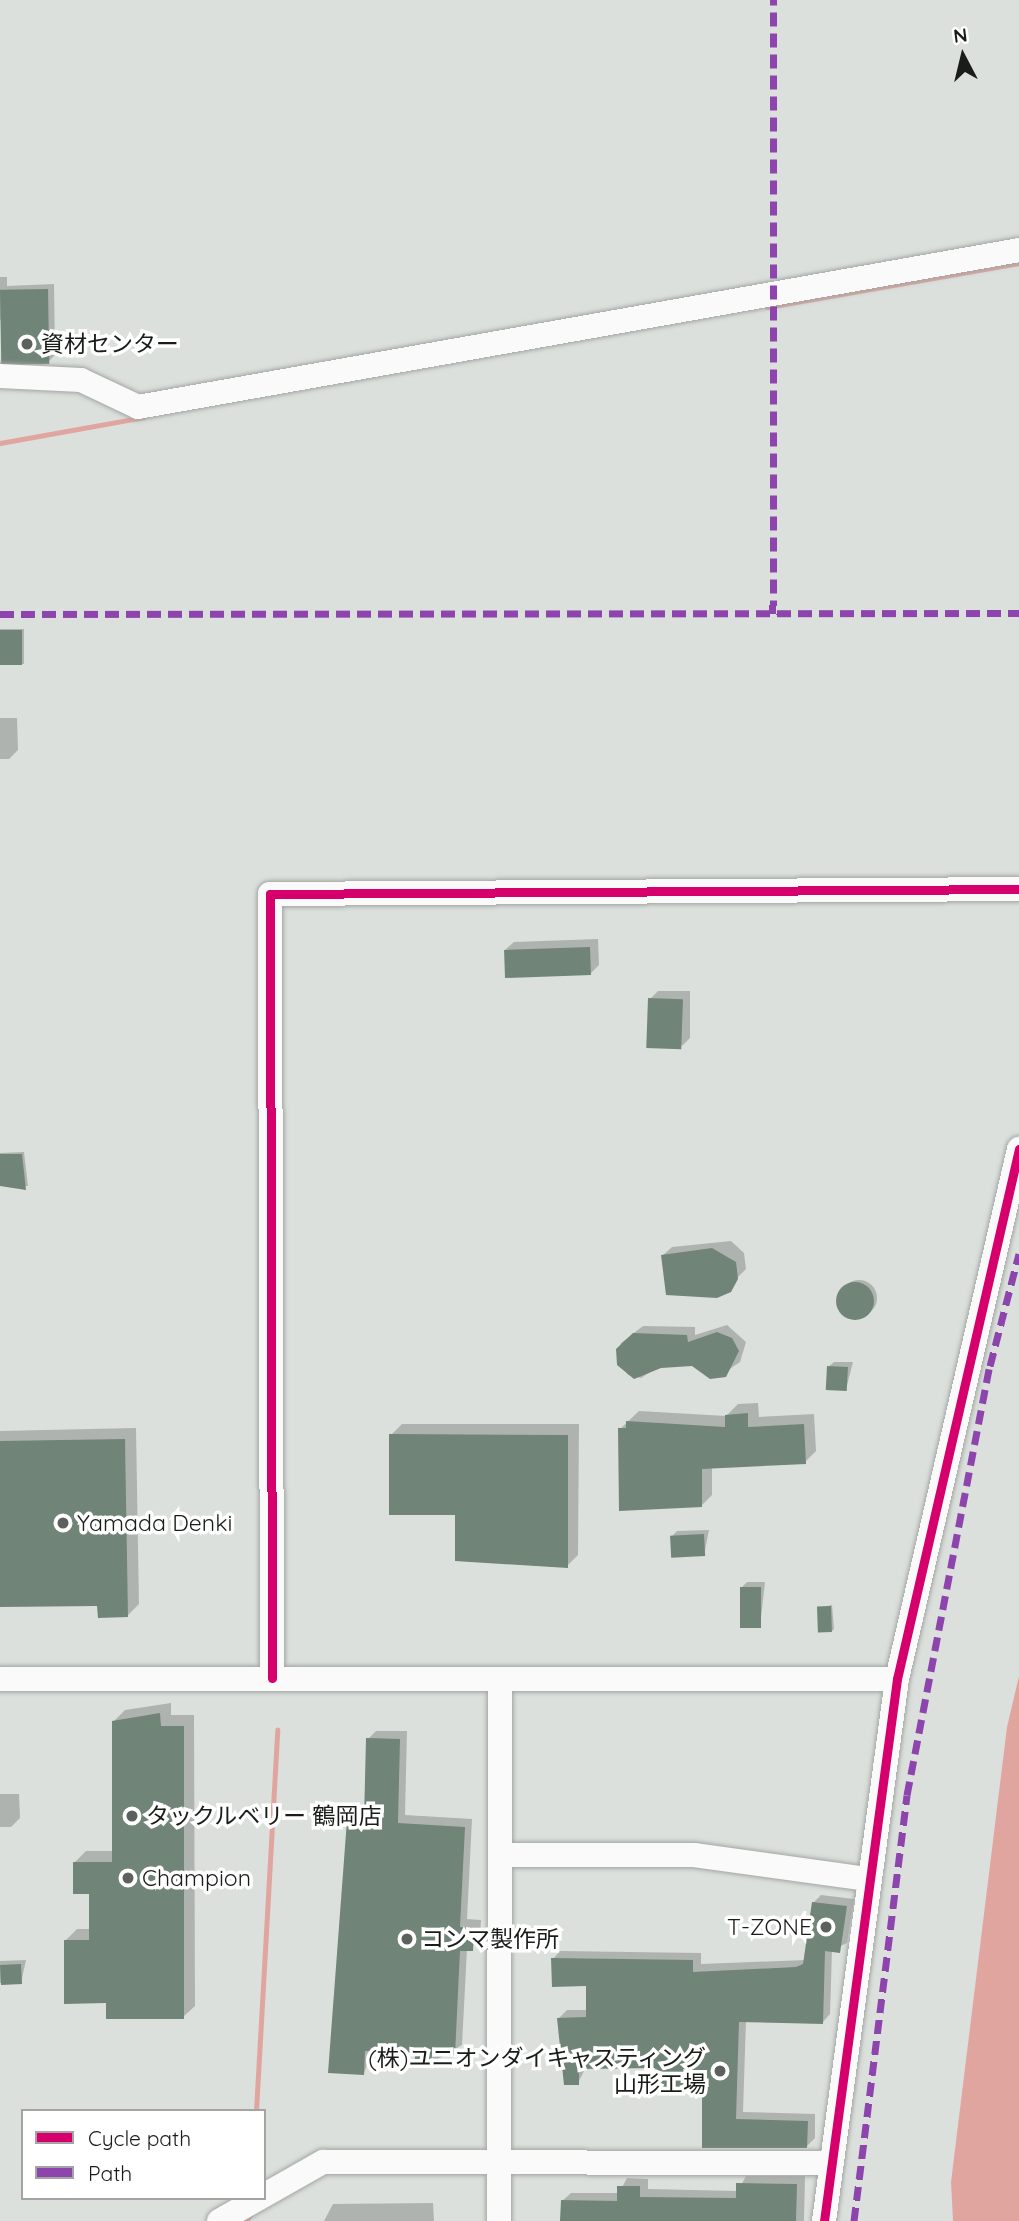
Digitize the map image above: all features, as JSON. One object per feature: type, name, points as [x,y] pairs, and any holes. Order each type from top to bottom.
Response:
[{"type":"street","points":[[0,376],[81,380],[138,407],[1019,250]]},
{"type":"street","points":[[272,1678],[270,894],[1019,889]]},
{"type":"street","points":[[824,2221],[866,1879],[897,1679],[1019,1149]]},
{"type":"street","points":[[0,1679],[897,1679]]},
{"type":"street","points":[[499,2221],[500,1679]]},
{"type":"street","points":[[499,1855],[694,1855],[866,1879]]},
{"type":"street","points":[[266,2194],[323,2162],[830,2163]]},
{"type":"street","points":[[219,2221],[256,2200]]},
{"type":"shaded area","points":[[1019,1676],[1019,2221],[953,2221],[951,2182],[1007,1727]]},
{"type":"building","name":"資材センター","points":[[48,289],[49,364],[1,365],[0,290]]},
{"type":"building","points":[[0,630],[22,630],[22,665],[0,665]]},
{"type":"building","points":[[590,947],[591,975],[505,978],[504,950]]},
{"type":"building","points":[[648,998],[683,999],[681,1049],[646,1048]]},
{"type":"building","points":[[0,1154],[22,1154],[26,1190],[0,1186]]},
{"type":"building","points":[[712,1248],[736,1262],[738,1279],[731,1292],[717,1298],[666,1295],[661,1255]]},
{"type":"building","points":[[855,1282],[869,1287],[874,1301],[869,1315],[855,1320],[841,1315],[836,1301],[841,1287]]},
{"type":"building","points":[[717,1332],[732,1338],[739,1351],[726,1377],[710,1379],[692,1366],[661,1368],[634,1379],[617,1365],[616,1349],[633,1333],[687,1335],[688,1342]]},
{"type":"building","points":[[827,1366],[848,1367],[847,1391],[826,1390]]},
{"type":"building","points":[[748,1413],[748,1427],[804,1424],[806,1464],[702,1469],[702,1507],[619,1511],[618,1428],[626,1428],[626,1421],[725,1427],[725,1415]]},
{"type":"building","points":[[389,1434],[568,1435],[568,1568],[455,1561],[455,1515],[389,1515]]},
{"type":"building","name":"Yamada Denki","points":[[125,1439],[128,1617],[98,1618],[97,1606],[0,1607],[0,1441]]},
{"type":"building","points":[[704,1534],[705,1556],[671,1558],[670,1536]]},
{"type":"building","points":[[740,1587],[761,1587],[761,1628],[740,1628]]},
{"type":"building","points":[[817,1606],[831,1606],[832,1632],[818,1632]]},
{"type":"building","name":"Champion","points":[[160,1713],[161,1726],[184,1726],[184,2019],[106,2019],[106,2003],[64,2004],[64,1940],[89,1940],[89,1894],[73,1894],[73,1862],[112,1862],[112,1721]]},
{"type":"building","name":"コンマ製作所","points":[[366,1738],[400,1739],[398,1823],[465,1827],[460,1927],[474,1928],[473,1951],[460,1951],[455,2055],[432,2054],[431,2064],[415,2064],[415,2053],[365,2051],[364,2075],[328,2073],[347,1820],[364,1821]]},
{"type":"building","points":[[812,1902],[847,1906],[840,1953],[825,1951],[823,2024],[739,2022],[736,2119],[808,2121],[807,2148],[702,2148],[702,2089],[656,2090],[655,2068],[579,2069],[579,2085],[564,2085],[557,2018],[586,2017],[586,1986],[552,1987],[551,1958],[693,1960],[693,1972],[796,1967],[803,1964]]},
{"type":"building","points":[[21,1964],[22,1984],[1,1985],[0,1965]]},
{"type":"building","points":[[736,2183],[797,2184],[796,2221],[560,2221],[561,2200],[617,2201],[617,2186],[640,2186],[640,2197],[736,2198]]},
{"type":"waterway","points":[[767,307],[1019,263]]},
{"type":"waterway","points":[[0,443],[144,417]]},
{"type":"waterway","points":[[256,2109],[277,1730]]},
{"type":"waterway","points":[[246,2221],[252,2212]]},
{"type":"marked path","points":[[773,614],[774,0]]},
{"type":"marked path","points":[[0,614],[1019,613]]},
{"type":"marked path","points":[[854,2221],[907,1795],[990,1366],[1019,1254]]},
{"type":"cycle path","points":[[272,1678],[270,894],[1019,889]]},
{"type":"cycle path","points":[[824,2221],[897,1679],[1019,1149]]},
{"type":"place","name":"資材センター","points":[[27,344]]},
{"type":"place","name":"Yamada Denki","points":[[63,1523]]},
{"type":"place","name":"タックルベリー 鶴岡店","points":[[132,1816]]},
{"type":"place","name":"Champion","points":[[128,1878]]},
{"type":"place","name":"T-ZONE","points":[[826,1927]]},
{"type":"place","name":"コンマ製作所","points":[[407,1939]]},
{"type":"place","name":"(株)ユニオンダイキャスティング 山形工場","points":[[720,2071]]}]
